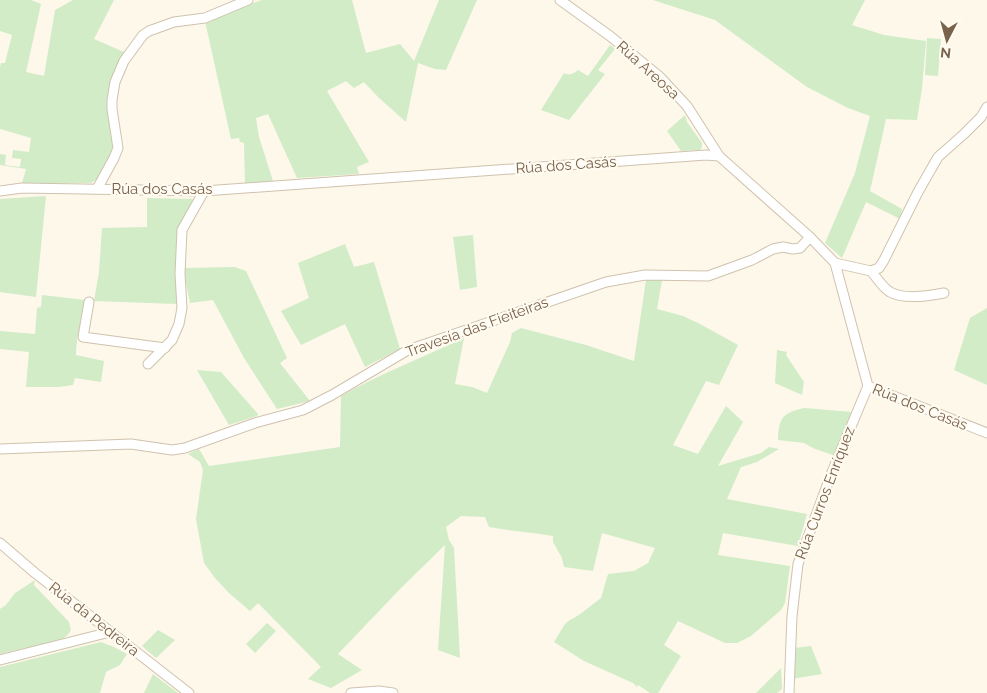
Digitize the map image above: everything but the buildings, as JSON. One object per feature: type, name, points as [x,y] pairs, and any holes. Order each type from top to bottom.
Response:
[{"type":"street","points":[[97,189],[118,148],[112,109],[115,82],[124,61],[143,35],[160,26],[174,22],[205,18],[248,0]]},
{"type":"street","name":"Rúa Areosa","points":[[563,1],[660,77],[687,106],[719,156]]},
{"type":"street","points":[[835,263],[872,271],[879,268],[938,157],[981,117],[987,107]]},
{"type":"street","name":"Rúa dos Casás","points":[[0,190],[22,188],[204,191],[706,155],[719,156],[810,237],[835,263],[868,386],[987,433]]},
{"type":"street","points":[[148,364],[172,340],[179,324],[182,308],[180,274],[182,230],[204,191]]},
{"type":"street","name":"Travesía das Fieiteiras","points":[[0,449],[131,444],[172,450],[185,448],[255,422],[303,410],[408,350],[606,282],[645,275],[708,276],[752,260],[773,249],[800,248],[810,237]]},
{"type":"street","points":[[872,271],[890,292],[896,294],[920,296],[944,293]]},
{"type":"street","points":[[89,302],[83,337],[165,348]]},
{"type":"street","name":"Rúa Curros Enríquez","points":[[789,693],[792,616],[798,564],[832,472],[868,386]]},
{"type":"street","name":"Rúa da Pedreira","points":[[0,544],[189,693]]},
{"type":"street","points":[[0,660],[110,632]]},
{"type":"street","points":[[351,693],[379,691],[392,693]]},
{"type":"green space","points":[[0,0],[31,0],[41,4],[26,72],[44,76],[55,10],[73,0],[114,0],[94,39],[124,52],[111,87],[108,111],[114,145],[113,154],[99,178],[91,183],[22,183],[26,169],[0,165],[0,154],[6,155],[5,165],[20,167],[21,159],[12,158],[13,150],[29,152],[31,138],[0,129],[0,67],[1,63],[5,63],[12,35],[0,31]]},
{"type":"green space","points":[[262,0],[352,0],[366,53],[400,44],[414,61],[439,0],[477,0],[446,70],[435,69],[418,63],[406,122],[364,82],[354,88],[346,81],[327,91],[369,162],[357,167],[359,174],[297,178],[268,114],[256,118],[259,137],[273,181],[245,184],[244,143],[240,142],[239,138],[231,139],[205,21]]},
{"type":"green space","points":[[653,0],[865,0],[852,25],[884,35],[926,41],[917,120],[886,119],[870,191],[902,209],[900,219],[866,202],[842,258],[825,243],[855,173],[870,116],[848,108],[807,87],[715,20]]},
{"type":"green space","points":[[927,38],[941,39],[938,76],[925,75]]},
{"type":"green space","points":[[610,45],[615,49],[598,70],[605,74],[569,120],[541,110],[564,73],[571,74],[578,70],[588,76]]},
{"type":"green space","points":[[685,115],[687,122],[702,143],[700,150],[681,151],[667,131]]},
{"type":"green space","points":[[46,196],[36,297],[0,292],[0,199]]},
{"type":"green space","points":[[147,198],[193,199],[179,230],[177,304],[94,301],[99,272],[102,228],[147,227]]},
{"type":"green space","points":[[473,235],[477,287],[460,290],[453,237]]},
{"type":"green space","points":[[345,244],[354,267],[374,262],[400,349],[365,367],[345,324],[301,345],[281,311],[309,298],[298,263]]},
{"type":"green space","points":[[235,267],[246,271],[287,358],[280,363],[310,401],[277,409],[244,358],[213,300],[190,303],[183,268]]},
{"type":"green space","points":[[646,280],[662,280],[657,309],[683,316],[738,345],[719,385],[706,381],[673,445],[698,454],[726,406],[743,422],[718,466],[761,453],[769,447],[779,449],[757,462],[741,467],[727,499],[807,514],[798,546],[723,533],[718,555],[790,566],[785,603],[781,610],[751,636],[737,643],[725,643],[678,621],[664,645],[681,656],[658,693],[650,693],[638,685],[637,687],[633,683],[584,661],[554,642],[565,624],[601,598],[608,574],[634,571],[648,563],[655,548],[602,533],[593,571],[564,567],[562,558],[553,542],[553,536],[489,527],[485,517],[461,516],[446,527],[449,540],[454,548],[460,658],[438,650],[445,545],[338,654],[362,670],[331,688],[308,679],[321,667],[258,603],[250,611],[229,593],[204,563],[196,519],[203,470],[200,462],[188,454],[199,449],[209,466],[340,447],[341,396],[386,373],[464,338],[455,384],[472,387],[487,393],[510,342],[512,333],[521,328],[586,345],[634,361]]},
{"type":"green space","points":[[42,295],[85,300],[76,355],[104,361],[101,382],[75,378],[73,385],[26,387],[29,352],[0,349],[0,331],[35,334],[37,308],[41,307]]},
{"type":"green space","points":[[987,308],[987,385],[954,370],[970,318]]},
{"type":"green space","points":[[777,350],[787,352],[786,355],[804,382],[802,395],[775,383]]},
{"type":"green space","points":[[197,370],[221,372],[258,414],[257,416],[229,425]]},
{"type":"green space","points":[[804,408],[852,412],[836,456],[804,443],[778,440],[779,426],[783,418],[791,412]]},
{"type":"green space","points":[[35,580],[34,585],[69,622],[71,630],[63,639],[57,642],[0,654],[0,609],[6,605],[15,593]]},
{"type":"green space","points":[[267,623],[276,631],[255,653],[246,644]]},
{"type":"green space","points":[[158,630],[175,640],[156,658],[142,646]]},
{"type":"green space","points":[[101,642],[127,654],[120,665],[106,672],[100,693],[0,693],[0,667]]},
{"type":"green space","points":[[811,646],[822,674],[792,679],[794,648]]},
{"type":"green space","points":[[781,668],[782,689],[777,693],[756,693]]},
{"type":"green space","points":[[153,674],[178,693],[144,693]]}]
